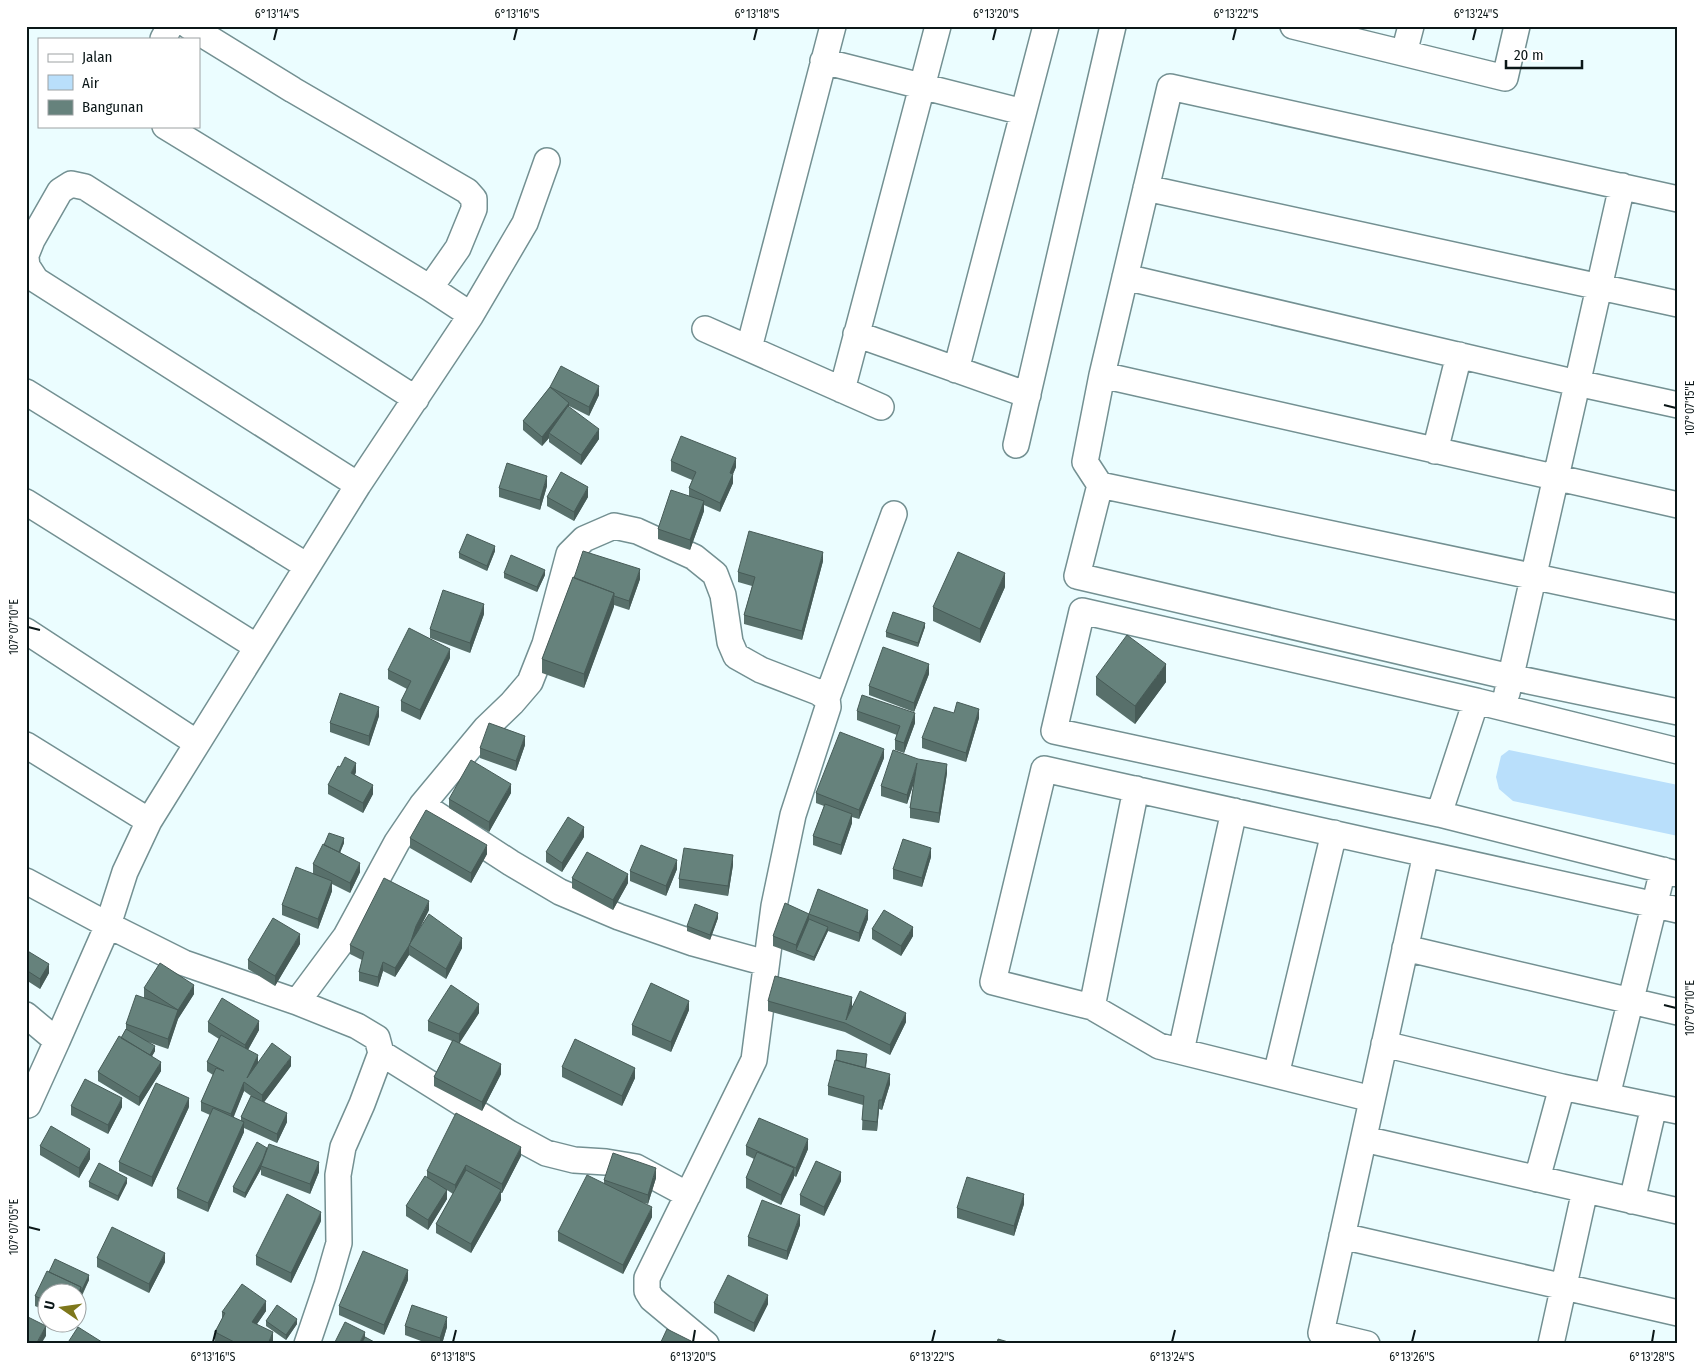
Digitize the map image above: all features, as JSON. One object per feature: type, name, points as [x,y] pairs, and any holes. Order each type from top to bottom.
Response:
[{"type":"street","points":[[164,38],[170,26]]},
{"type":"street","points":[[189,26],[293,90],[467,191],[474,199],[474,209],[458,248],[430,288]]},
{"type":"street","points":[[749,348],[833,26]]},
{"type":"street","points":[[842,390],[938,26]]},
{"type":"street","points":[[956,370],[1046,26]]},
{"type":"street","points":[[1016,445],[1113,26]]},
{"type":"street","points":[[1404,53],[1410,26]]},
{"type":"street","points":[[1301,27],[1505,78],[1517,26]]},
{"type":"street","points":[[824,62],[1023,112]]},
{"type":"street","points":[[1678,199],[1170,87],[1102,375],[1085,462],[1100,485],[1678,607]]},
{"type":"street","points":[[168,128],[471,315]]},
{"type":"street","points":[[27,1106],[108,926],[126,872],[149,821],[358,485],[471,315],[525,223],[547,161]]},
{"type":"street","points":[[358,485],[36,280],[27,266],[26,257],[32,240],[60,190],[72,184],[84,187],[416,399]]},
{"type":"street","points":[[1504,707],[1622,186]]},
{"type":"street","points":[[1146,188],[1678,304]]},
{"type":"street","points":[[1126,277],[1459,356],[1678,405]]},
{"type":"street","points":[[705,329],[881,407]]},
{"type":"street","points":[[856,334],[1028,395]]},
{"type":"street","points":[[1435,450],[1459,356]]},
{"type":"street","points":[[1102,375],[1678,505]]},
{"type":"street","points":[[26,392],[307,566]]},
{"type":"street","points":[[1100,485],[1077,576],[1510,677],[1678,712]]},
{"type":"street","points":[[26,502],[257,647]]},
{"type":"street","points":[[706,1344],[652,1299],[647,1291],[647,1278],[754,1060],[774,906],[793,815],[828,707],[827,698],[894,514]]},
{"type":"street","points":[[297,1002],[346,936],[397,842],[422,805],[486,728],[512,703],[530,682],[545,644],[569,554],[584,539],[614,526],[638,531],[694,557],[715,574],[724,596],[730,642],[736,656],[762,670],[827,698]]},
{"type":"street","points":[[1607,1096],[1630,1001],[1666,907],[1670,872],[1439,814],[1054,730],[1082,611],[1504,707],[1678,751]]},
{"type":"street","points":[[26,631],[197,744]]},
{"type":"street","points":[[1439,814],[1476,701]]},
{"type":"street","points":[[26,745],[149,821]]},
{"type":"street","points":[[1372,1099],[1160,1046],[1092,1007],[993,982],[1044,769],[1666,907]]},
{"type":"street","points":[[1092,1007],[1136,789]]},
{"type":"street","points":[[422,805],[511,863],[560,892],[619,917],[693,943],[766,962]]},
{"type":"street","points":[[1181,1051],[1234,811]]},
{"type":"street","points":[[1276,1075],[1334,833]]},
{"type":"street","points":[[1367,1344],[1321,1333],[1426,854]]},
{"type":"street","points":[[26,881],[108,926],[184,963],[297,1002],[358,1026],[377,1038],[381,1053],[343,1147],[338,1175],[339,1243],[307,1344]]},
{"type":"street","points":[[1405,948],[1678,1012]]},
{"type":"street","points":[[26,1015],[57,1041]]},
{"type":"street","points":[[1384,1044],[1562,1088],[1678,1111]]},
{"type":"street","points":[[381,1053],[509,1133],[546,1153],[574,1160],[606,1162],[636,1167],[688,1195]]},
{"type":"street","points":[[1537,1179],[1562,1088]]},
{"type":"street","points":[[1632,1201],[1654,1106]]},
{"type":"street","points":[[1364,1139],[1678,1211]]},
{"type":"street","points":[[1551,1344],[1585,1190]]},
{"type":"street","points":[[1342,1236],[1678,1313]]},
{"type":"water","points":[[1509,750],[1678,785],[1678,836],[1513,801],[1499,789],[1496,777],[1501,756]]},
{"type":"building","points":[[561,366],[599,386],[589,407],[550,387]]},
{"type":"building","points":[[550,387],[569,403],[542,437],[523,421]]},
{"type":"building","points":[[568,406],[599,429],[581,455],[549,433]]},
{"type":"building","points":[[681,436],[736,458],[730,473],[733,474],[720,503],[689,488],[696,472],[671,461]]},
{"type":"building","points":[[507,463],[547,476],[540,500],[499,488]]},
{"type":"building","points":[[561,472],[588,487],[574,512],[547,497]]},
{"type":"building","points":[[671,490],[704,501],[690,540],[658,529]]},
{"type":"building","points":[[749,531],[823,552],[802,631],[744,615],[755,577],[738,572]]},
{"type":"building","points":[[467,534],[495,546],[487,566],[459,553]]},
{"type":"building","points":[[583,551],[640,569],[629,601],[614,596],[614,593],[574,578]]},
{"type":"building","points":[[958,552],[1005,573],[980,629],[933,607]]},
{"type":"building","points":[[511,555],[545,570],[537,587],[504,573]]},
{"type":"building","points":[[573,577],[614,593],[584,674],[542,659]]},
{"type":"building","points":[[443,590],[484,604],[470,643],[430,629]]},
{"type":"building","points":[[893,612],[925,623],[918,643],[886,632]]},
{"type":"building","points":[[409,628],[450,649],[420,710],[401,701],[411,681],[388,670]]},
{"type":"building","points":[[1127,635],[1166,664],[1135,706],[1096,677]]},
{"type":"building","points":[[883,647],[929,664],[914,703],[869,686]]},
{"type":"building","points":[[340,693],[379,707],[369,736],[330,723]]},
{"type":"building","points":[[862,695],[915,713],[904,743],[895,740],[900,726],[857,711]]},
{"type":"building","points":[[957,702],[979,709],[966,753],[922,738],[934,707],[954,713]]},
{"type":"building","points":[[489,723],[525,736],[516,761],[480,748]]},
{"type":"building","points":[[840,732],[884,749],[859,810],[816,793]]},
{"type":"building","points":[[893,750],[918,759],[947,764],[939,813],[910,808],[917,763],[907,795],[881,786]]},
{"type":"building","points":[[345,757],[356,763],[351,773],[373,785],[363,803],[328,785]]},
{"type":"building","points":[[471,760],[511,784],[489,822],[449,799]]},
{"type":"building","points":[[825,804],[852,814],[841,845],[813,836]]},
{"type":"building","points":[[426,810],[487,845],[471,873],[410,838]]},
{"type":"building","points":[[568,817],[584,827],[562,863],[546,852]]},
{"type":"building","points":[[329,833],[344,838],[339,852],[324,845]]},
{"type":"building","points":[[903,839],[931,848],[922,878],[893,869]]},
{"type":"building","points":[[323,844],[360,863],[350,883],[313,864]]},
{"type":"building","points":[[641,845],[677,860],[666,886],[630,871]]},
{"type":"building","points":[[684,848],[733,855],[728,886],[679,879]]},
{"type":"building","points":[[587,852],[628,874],[613,900],[572,878]]},
{"type":"building","points":[[296,867],[332,881],[318,919],[282,905]]},
{"type":"building","points":[[384,878],[429,901],[416,926],[410,944],[395,968],[383,962],[378,977],[359,972],[364,952],[350,945]]},
{"type":"building","points":[[818,889],[868,910],[859,933],[809,914]]},
{"type":"building","points":[[785,903],[809,914],[796,945],[773,936]]},
{"type":"building","points":[[695,904],[718,913],[710,935],[687,926]]},
{"type":"building","points":[[884,910],[913,927],[901,946],[872,929]]},
{"type":"building","points":[[429,914],[462,938],[446,969],[409,945]]},
{"type":"building","points":[[273,918],[300,934],[275,976],[248,960]]},
{"type":"building","points":[[809,919],[828,927],[814,957],[796,950]]},
{"type":"building","points":[[26,950],[49,964],[40,979],[26,970]]},
{"type":"building","points":[[160,963],[194,985],[178,1010],[144,988]]},
{"type":"building","points":[[775,976],[852,997],[846,1020],[860,991],[906,1013],[890,1045],[845,1023],[768,1001]]},
{"type":"building","points":[[651,983],[689,1001],[671,1042],[632,1025]]},
{"type":"building","points":[[451,985],[479,1004],[459,1034],[428,1021]]},
{"type":"building","points":[[136,995],[178,1010],[168,1039],[126,1024]]},
{"type":"building","points":[[222,998],[259,1021],[245,1045],[208,1022]]},
{"type":"building","points":[[126,1029],[155,1046],[150,1055],[121,1038]]},
{"type":"building","points":[[221,1035],[258,1055],[247,1078],[272,1043],[291,1057],[262,1095],[244,1082],[231,1114],[201,1102],[216,1068],[224,1071],[207,1062]]},
{"type":"building","points":[[119,1036],[161,1062],[139,1097],[98,1072]]},
{"type":"building","points":[[575,1039],[635,1068],[622,1096],[562,1067]]},
{"type":"building","points":[[453,1040],[501,1064],[482,1102],[434,1077]]},
{"type":"building","points":[[837,1050],[867,1054],[865,1068],[836,1060]]},
{"type":"building","points":[[835,1060],[890,1074],[882,1100],[879,1100],[877,1122],[862,1120],[864,1096],[828,1086]]},
{"type":"building","points":[[85,1079],[122,1098],[108,1125],[71,1106]]},
{"type":"building","points":[[156,1083],[189,1098],[152,1177],[119,1162]]},
{"type":"building","points":[[251,1096],[287,1113],[277,1134],[241,1117]]},
{"type":"building","points":[[213,1108],[244,1122],[208,1203],[177,1189]]},
{"type":"building","points":[[456,1113],[521,1147],[502,1184],[466,1165],[455,1185],[427,1171]]},
{"type":"building","points":[[759,1118],[808,1139],[796,1168],[746,1146]]},
{"type":"building","points":[[51,1126],[90,1149],[79,1168],[40,1146]]},
{"type":"building","points":[[257,1142],[267,1148],[245,1193],[233,1187]]},
{"type":"building","points":[[269,1144],[319,1162],[310,1184],[261,1166]]},
{"type":"building","points":[[757,1152],[794,1168],[781,1195],[746,1178]]},
{"type":"building","points":[[613,1153],[656,1168],[648,1195],[604,1180]]},
{"type":"building","points":[[816,1161],[841,1172],[824,1207],[800,1195]]},
{"type":"building","points":[[99,1163],[127,1178],[118,1196],[89,1182]]},
{"type":"building","points":[[466,1170],[501,1190],[471,1244],[436,1224]]},
{"type":"building","points":[[587,1175],[652,1207],[623,1265],[558,1232]]},
{"type":"building","points":[[425,1176],[447,1190],[428,1220],[406,1206]]},
{"type":"building","points":[[967,1177],[1024,1194],[1014,1226],[957,1208]]},
{"type":"building","points":[[287,1194],[321,1212],[291,1273],[256,1256]]},
{"type":"building","points":[[762,1200],[800,1215],[787,1251],[748,1237]]},
{"type":"building","points":[[112,1227],[165,1253],[149,1284],[97,1258]]},
{"type":"building","points":[[363,1251],[408,1270],[384,1325],[339,1306]]},
{"type":"building","points":[[55,1259],[89,1275],[86,1282],[70,1282],[49,1272]]},
{"type":"building","points":[[47,1271],[70,1282],[42,1282]]},
{"type":"building","points":[[728,1275],[768,1295],[754,1323],[714,1303]]},
{"type":"building","points":[[242,1284],[266,1301],[252,1322],[273,1332],[268,1344],[238,1344],[215,1332],[225,1313],[222,1312]]},
{"type":"building","points":[[277,1305],[297,1319],[286,1335],[266,1321]]},
{"type":"building","points":[[412,1305],[447,1317],[440,1338],[405,1326]]},
{"type":"building","points":[[26,1316],[38,1322],[38,1332],[43,1332],[36,1344],[26,1344]]},
{"type":"building","points":[[345,1322],[365,1332],[359,1344],[334,1344]]},
{"type":"building","points":[[667,1329],[695,1343],[660,1344]]},
{"type":"building","points":[[75,1332],[86,1332],[105,1344],[67,1344]]},
{"type":"building","points":[[365,1337],[378,1344],[361,1344]]},
{"type":"building","points":[[998,1339],[1015,1344],[997,1344]]}]
